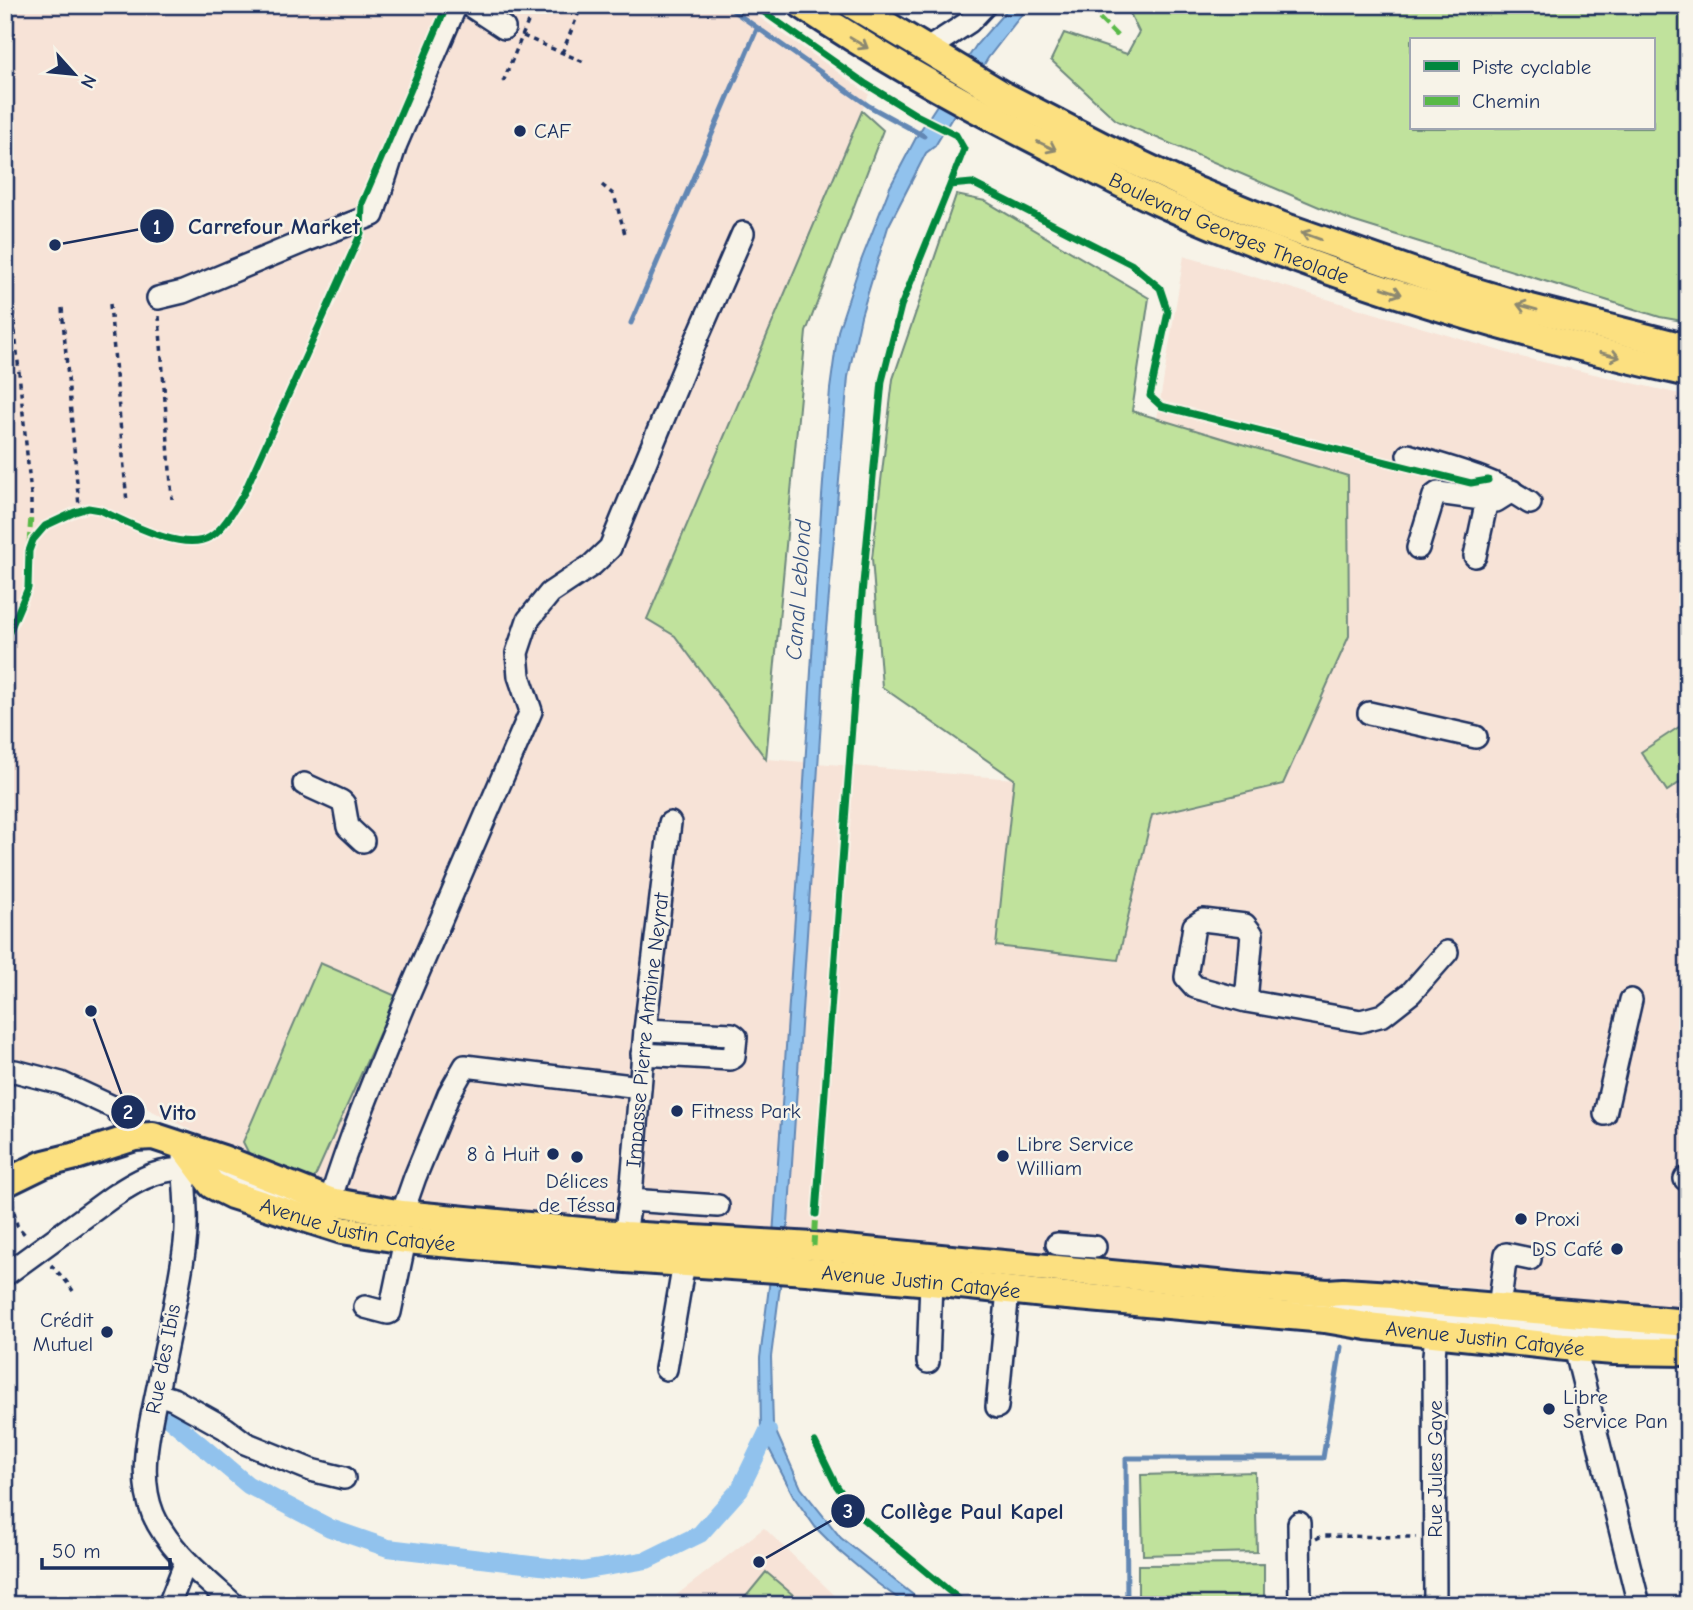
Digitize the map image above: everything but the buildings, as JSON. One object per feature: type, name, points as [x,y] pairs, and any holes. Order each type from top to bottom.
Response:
[{"type":"main road","name":"Boulevard Georges Theolade","points":[[802,5],[852,38],[986,116],[1159,202],[1309,263],[1454,312],[1625,359],[1688,373]]},
{"type":"main road","name":"Boulevard Georges Theolade","points":[[853,5],[1001,94],[1184,185],[1280,225],[1446,283],[1527,307],[1688,348]]},
{"type":"main road","name":"Avenue Justin Catayée","points":[[8,1188],[44,1164],[135,1137],[153,1136],[189,1161],[212,1185],[232,1195],[342,1230],[403,1227],[625,1235],[756,1254],[807,1258],[1393,1295],[1414,1300],[1499,1308],[1576,1331],[1614,1351],[1688,1352]]},
{"type":"main road","name":"Avenue Justin Catayée","points":[[189,1161],[223,1159],[403,1227],[524,1251],[684,1263],[756,1254]]},
{"type":"main road","name":"Avenue Justin Catayée","points":[[5,1160],[44,1164]]},
{"type":"main road","name":"Avenue Justin Catayée","points":[[807,1258],[931,1282],[1325,1319],[1436,1333],[1576,1331],[1688,1323]]},
{"type":"street","points":[[158,298],[183,292],[373,215],[396,144],[456,5]]},
{"type":"street","points":[[469,5],[513,32]]},
{"type":"street","points":[[926,50],[969,22],[985,5]]},
{"type":"street","points":[[330,1201],[350,1140],[387,1047],[531,711],[519,676],[517,653],[528,620],[550,593],[592,565],[610,548],[743,233]]},
{"type":"street","points":[[1408,455],[1488,480],[1521,497],[1496,501],[1438,493],[1434,496],[1418,548]]},
{"type":"street","points":[[1475,556],[1487,500]]},
{"type":"street","points":[[1369,713],[1476,737]]},
{"type":"street","points":[[304,784],[341,801],[344,804],[348,827],[363,841]]},
{"type":"street","name":"Impasse Pierre Antoine Neyrat","points":[[625,1235],[642,1054],[670,823]]},
{"type":"street","points":[[1246,1001],[1361,1021],[1383,1014],[1411,993],[1447,951]]},
{"type":"street","points":[[1605,1114],[1631,1000]]},
{"type":"street","points":[[642,1054],[730,1059],[734,1057],[736,1037],[732,1034],[645,1030]]},
{"type":"street","points":[[365,1307],[390,1312],[403,1227],[415,1177],[449,1094],[465,1066],[640,1087]]},
{"type":"street","points":[[5,1073],[15,1071],[61,1083],[115,1108],[135,1137]]},
{"type":"street","points":[[5,1275],[129,1186],[153,1173],[189,1161],[330,1214],[429,1231],[756,1254]]},
{"type":"street","name":"Rue des Ibis","points":[[189,1161],[185,1248],[146,1458],[145,1483],[152,1512],[159,1526],[186,1561],[234,1605]]},
{"type":"street","points":[[630,1200],[718,1206]]},
{"type":"street","points":[[1057,1244],[1095,1247]]},
{"type":"street","points":[[1499,1308],[1506,1254],[1530,1259]]},
{"type":"street","points":[[807,1258],[1576,1331],[1688,1337]]},
{"type":"street","points":[[666,1369],[684,1263]]},
{"type":"street","points":[[928,1362],[931,1282]]},
{"type":"street","points":[[997,1407],[1008,1290]]},
{"type":"street","points":[[1576,1331],[1639,1605]]},
{"type":"street","name":"Rue Jules Gaye","points":[[1435,1605],[1436,1333]]},
{"type":"street","points":[[157,1394],[173,1399],[225,1428],[245,1443],[311,1470],[344,1478]]},
{"type":"street","points":[[1299,1523],[1300,1605]]},
{"type":"street","points":[[169,1605],[186,1561]]},
{"type":"path","points":[[503,82],[513,32],[530,17],[535,5]]},
{"type":"path","points":[[562,53],[582,5]]},
{"type":"path","points":[[513,8],[530,17]]},
{"type":"path","points":[[513,32],[586,63]]},
{"type":"path","points":[[602,185],[614,195],[625,234]]},
{"type":"path","points":[[158,298],[173,499]]},
{"type":"path","points":[[110,304],[127,503]]},
{"type":"path","points":[[62,308],[79,506],[75,512]]},
{"type":"path","points":[[13,311],[31,516]]},
{"type":"path","points":[[8,1188],[17,1225],[30,1241]]},
{"type":"path","points":[[45,1259],[73,1291]]},
{"type":"path","points":[[1300,1548],[1322,1536],[1436,1538]]},
{"type":"shaded area","points":[[5,5],[742,5],[869,94],[647,619],[675,636],[767,759],[1014,779],[996,945],[1118,959],[1152,815],[1283,784],[1348,476],[1157,419],[1184,256],[1517,356],[1688,396],[1688,1310],[1385,1279],[1259,1275],[418,1207],[309,1188],[144,1107],[113,1100],[5,1054]]},
{"type":"shaded area","points":[[764,1528],[845,1605],[628,1605],[670,1600]]},
{"type":"green space","points":[[1126,5],[1688,5],[1688,322],[1660,317],[1352,221],[1117,121],[1051,60],[1064,33],[1127,54],[1139,32]]},
{"type":"green space","points":[[862,111],[883,130],[806,332],[766,759],[675,636],[647,619]]},
{"type":"green space","points":[[956,195],[985,201],[1149,298],[1132,411],[1348,476],[1349,636],[1283,784],[1152,815],[1118,960],[996,946],[1014,779],[882,687],[872,558],[893,379]]},
{"type":"green space","points":[[1688,721],[1688,777],[1667,791],[1641,752]]},
{"type":"green space","points":[[320,963],[396,996],[314,1179],[250,1156],[243,1142]]},
{"type":"green space","points":[[1255,1472],[1257,1552],[1143,1555],[1141,1475]]},
{"type":"green space","points":[[1264,1564],[1264,1605],[1138,1605],[1138,1565]]},
{"type":"green space","points":[[766,1572],[805,1605],[739,1605]]},
{"type":"water","points":[[1011,5],[1029,5],[988,58],[935,146],[926,153],[888,227],[861,316],[848,377],[825,641],[788,1224],[771,1357],[773,1425],[801,1488],[841,1538],[926,1605],[907,1605],[839,1551],[816,1528],[794,1497],[761,1433],[760,1358],[770,1279],[822,496],[830,389],[838,331],[861,261],[890,187],[918,134],[977,44]]},
{"type":"waterway","points":[[725,5],[869,106],[924,136]]},
{"type":"waterway","points":[[631,323],[757,29]]},
{"type":"waterway","points":[[1127,1605],[1126,1458],[1323,1458],[1341,1347]]},
{"type":"waterway","points":[[170,1419],[248,1485],[330,1528],[388,1548],[582,1571],[647,1560],[700,1534],[740,1489],[768,1431]]},
{"type":"marked path","points":[[1094,5],[1096,15],[1119,38]]},
{"type":"marked path","points":[[29,544],[31,516]]},
{"type":"marked path","points":[[814,1246],[816,1209]]},
{"type":"cycle path","points":[[5,642],[28,588],[29,551],[33,540],[45,526],[88,508],[100,510],[170,539],[199,541],[210,537],[229,517],[244,493],[361,233],[362,203],[447,5]]},
{"type":"cycle path","points":[[754,5],[866,84],[918,116],[956,135],[964,149],[950,185]]},
{"type":"cycle path","points":[[816,1214],[861,605],[882,381],[901,306],[950,185],[972,183],[1131,264],[1160,288],[1168,312],[1150,396],[1161,406],[1471,483],[1488,480]]},
{"type":"cycle path","points":[[815,1442],[836,1485],[857,1514],[966,1605]]},
{"type":"place","name":"CAF","points":[[520,131]]},
{"type":"place","name":"Carrefour Market","points":[[55,245]]},
{"type":"place","name":"Vito","points":[[91,1011]]},
{"type":"place","name":"Fitness Park","points":[[677,1111]]},
{"type":"place","name":"8 à Huit","points":[[553,1154]]},
{"type":"place","name":"Libre Service William","points":[[1003,1156]]},
{"type":"place","name":"Délices de Téssa","points":[[577,1157]]},
{"type":"place","name":"Proxi","points":[[1521,1219]]},
{"type":"place","name":"DS Café","points":[[1617,1249]]},
{"type":"place","name":"Crédit Mutuel","points":[[107,1332]]},
{"type":"place","name":"Libre Service Pan","points":[[1549,1409]]},
{"type":"place","name":"Collège Paul Kapel","points":[[759,1562]]},
{"type":"water label","name":"Canal Leblond","points":[[798,590]]}]
